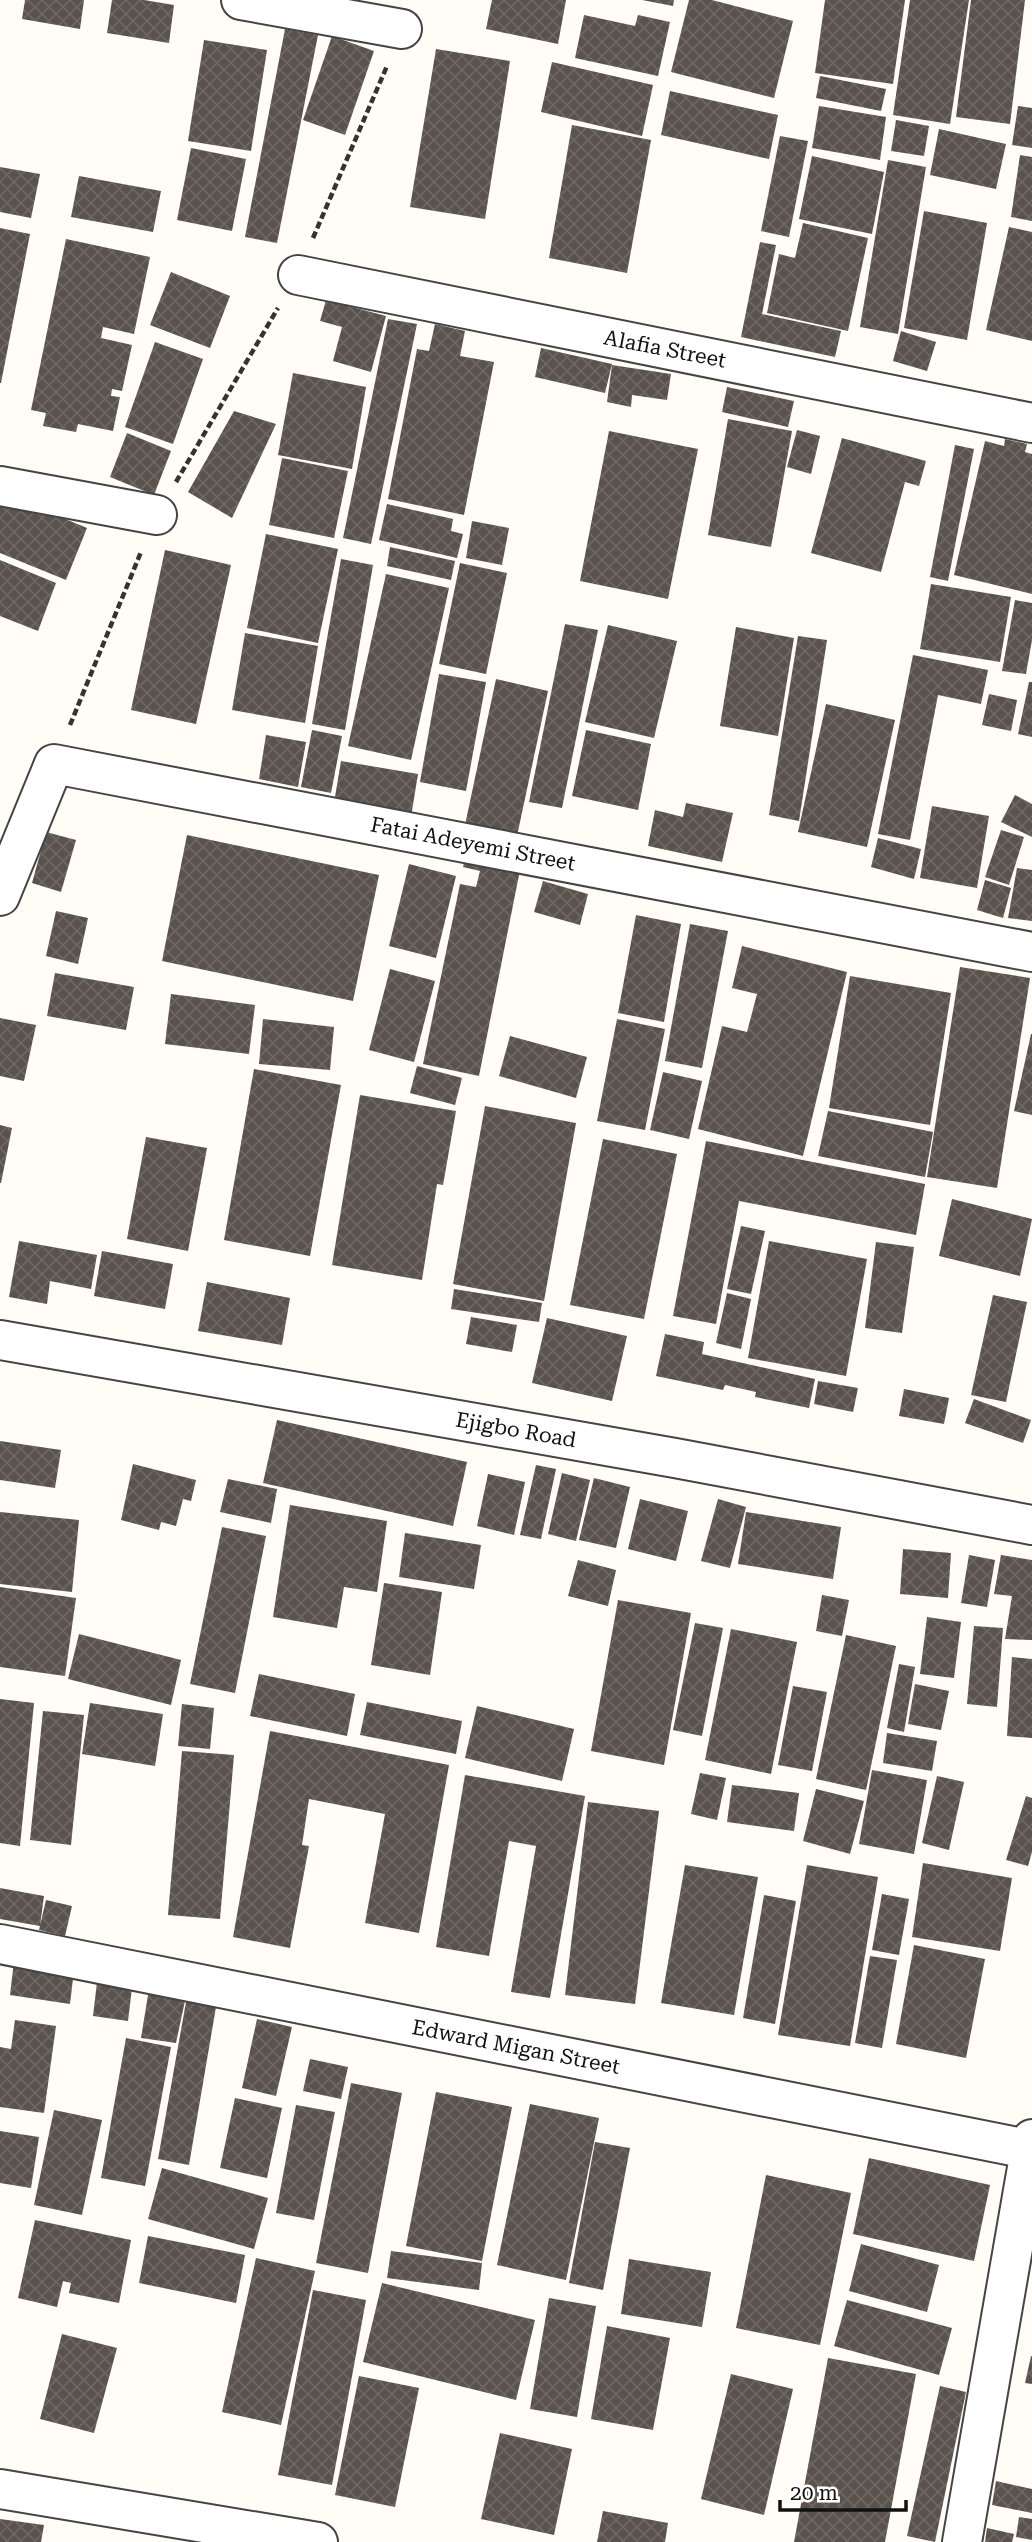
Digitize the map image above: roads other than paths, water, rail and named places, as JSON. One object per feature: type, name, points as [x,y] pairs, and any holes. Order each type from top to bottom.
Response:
[{"type":"street","points":[[241,0],[402,29]]},
{"type":"street","name":"Alafia Street","points":[[298,275],[1032,423]]},
{"type":"street","points":[[0,485],[157,515]]},
{"type":"street","name":"Fatai Adeyemi Street","points":[[0,896],[54,764],[1032,952]]},
{"type":"street","name":"Ejigbo Road","points":[[0,1340],[676,1458],[1032,1525]]},
{"type":"street","name":"Edward Migan Street","points":[[0,1944],[1031,2147]]},
{"type":"street","points":[[962,2542],[1031,2147]]},
{"type":"street","points":[[0,2489],[318,2542]]}]
